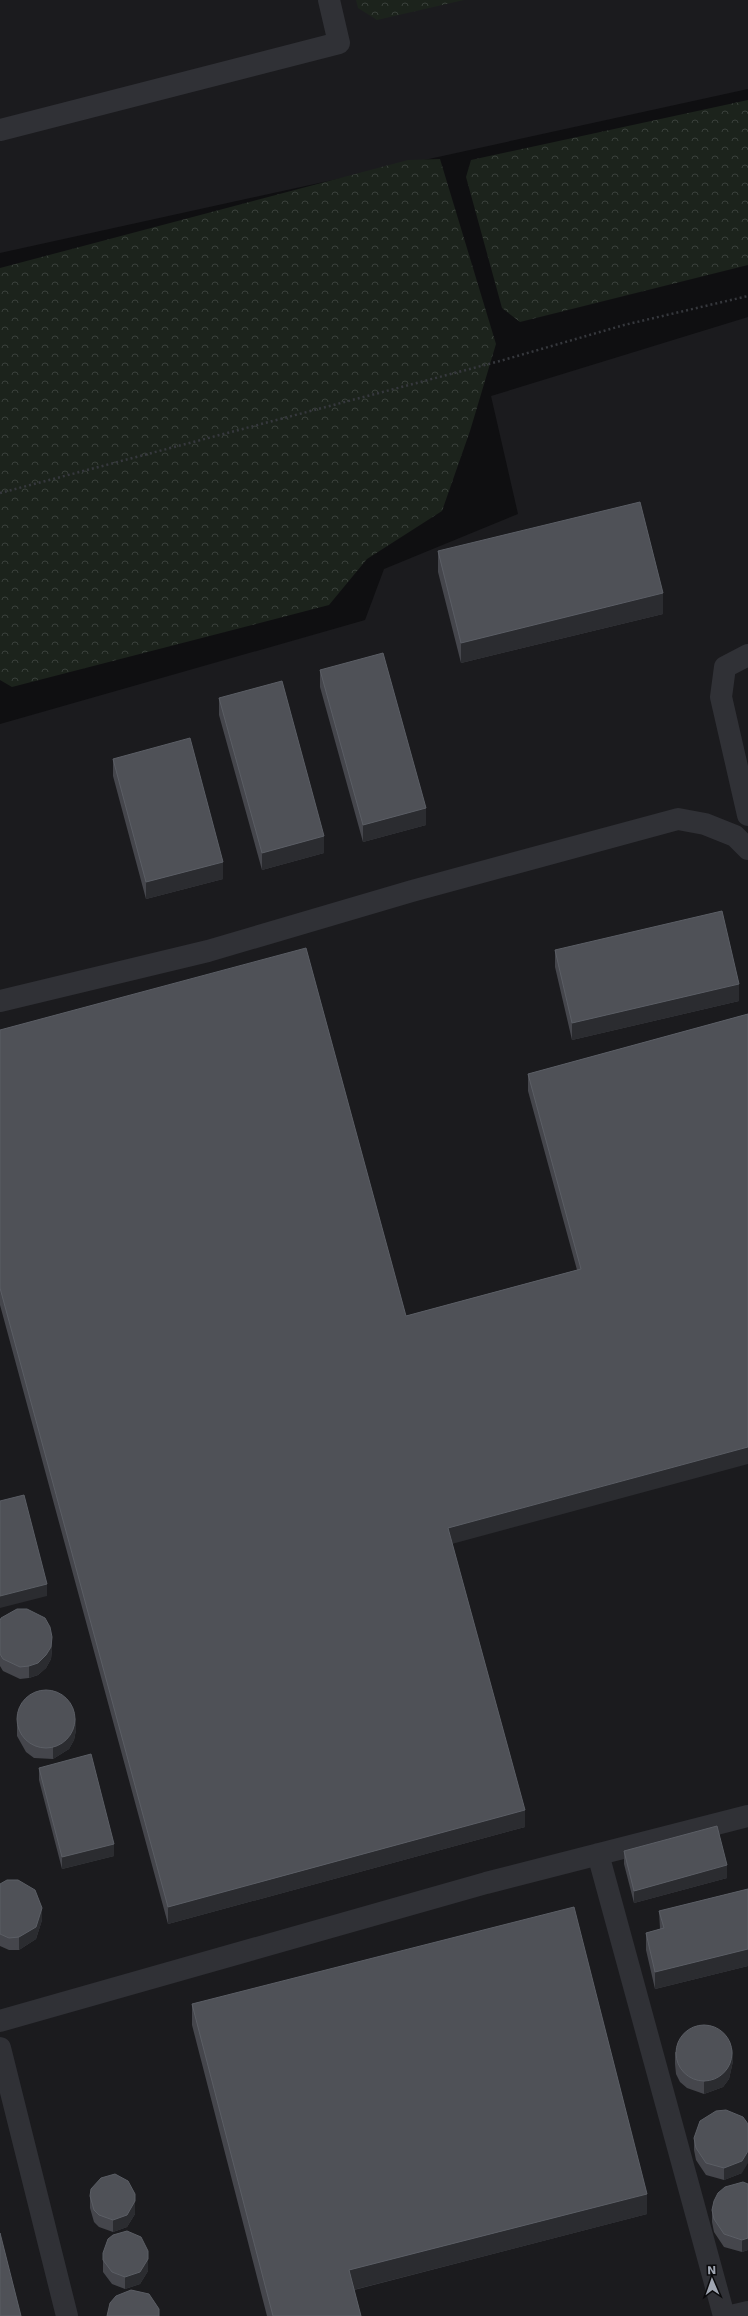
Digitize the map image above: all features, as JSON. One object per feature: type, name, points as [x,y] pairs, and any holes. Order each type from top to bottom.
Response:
[{"type":"lane","points":[[0,130],[339,43],[329,0]]},
{"type":"lane","points":[[748,655],[725,667],[721,697],[748,815]]},
{"type":"lane","points":[[0,1001],[208,951],[412,891],[678,819],[705,824],[735,836],[748,849]]},
{"type":"lane","points":[[0,2020],[478,1885],[748,1816]]},
{"type":"lane","points":[[598,1854],[724,2316]]},
{"type":"lane","points":[[0,2048],[67,2316]]},
{"type":"lane","points":[[732,2316],[748,2312]]},
{"type":"path","points":[[0,493],[493,363],[624,325],[748,296]]},
{"type":"shaded area","points":[[0,0],[748,0],[748,89],[0,253]]},
{"type":"shaded area","points":[[748,317],[748,2316],[0,2316],[0,724],[365,620],[384,569],[518,514],[491,396]]},
{"type":"green space","points":[[356,0],[464,0],[377,20],[358,8]]},
{"type":"green space","points":[[748,100],[748,265],[520,322],[502,308],[466,177],[471,160]]},
{"type":"green space","points":[[440,159],[496,344],[470,431],[442,511],[367,559],[329,605],[12,687],[0,680],[0,268],[408,160]]},
{"type":"building","points":[[640,502],[663,593],[461,643],[438,551]]},
{"type":"building","points":[[383,653],[426,808],[363,825],[320,670]]},
{"type":"building","points":[[282,681],[324,836],[262,853],[219,698]]},
{"type":"building","points":[[190,738],[223,862],[146,882],[113,759]]},
{"type":"building","points":[[722,911],[739,984],[572,1023],[555,950]]},
{"type":"building","points":[[306,948],[406,1316],[581,1269],[528,1074],[748,1014],[748,1447],[448,1528],[525,1810],[168,1907],[0,1288],[0,1030]]},
{"type":"building","points":[[24,1495],[47,1584],[0,1596],[0,1501]]},
{"type":"building","points":[[17,1609],[27,1609],[45,1618],[50,1627],[52,1637],[51,1647],[38,1663],[29,1666],[20,1667],[3,1659],[0,1654],[1,1618]]},
{"type":"building","points":[[46,1690],[62,1695],[70,1703],[75,1719],[70,1735],[62,1743],[46,1748],[30,1743],[22,1735],[17,1719],[22,1703],[30,1695]]},
{"type":"building","points":[[91,1754],[114,1844],[62,1857],[39,1768]]},
{"type":"building","points":[[717,1826],[727,1865],[634,1891],[624,1851]]},
{"type":"building","points":[[7,1880],[18,1880],[35,1890],[42,1908],[36,1927],[19,1937],[9,1938],[0,1934],[0,1884]]},
{"type":"building","points":[[748,1889],[748,1949],[655,1972],[646,1933],[664,1928],[659,1911]]},
{"type":"building","points":[[574,1907],[647,2194],[349,2270],[361,2316],[273,2316],[192,2004]]},
{"type":"building","points":[[698,2025],[710,2025],[720,2029],[728,2037],[732,2047],[732,2059],[728,2069],[720,2077],[710,2081],[698,2081],[688,2077],[680,2069],[676,2059],[676,2047],[680,2037],[688,2029]]},
{"type":"building","points":[[726,2110],[743,2117],[748,2124],[748,2151],[742,2161],[724,2168],[706,2163],[696,2148],[694,2138],[700,2121],[716,2111]]},
{"type":"building","points":[[115,2174],[128,2181],[135,2194],[135,2201],[127,2215],[113,2220],[99,2215],[94,2210],[90,2196],[91,2189],[101,2178]]},
{"type":"building","points":[[743,2182],[748,2184],[748,2238],[742,2240],[724,2234],[714,2219],[712,2210],[718,2193],[725,2187]]},
{"type":"building","points":[[127,2231],[141,2237],[148,2251],[148,2259],[140,2272],[125,2277],[112,2272],[103,2260],[103,2253],[108,2239],[113,2235]]},
{"type":"building","points":[[0,2233],[21,2316],[0,2316]]},
{"type":"building","points":[[131,2290],[149,2294],[159,2309],[159,2316],[107,2316],[110,2303],[116,2296]]}]
